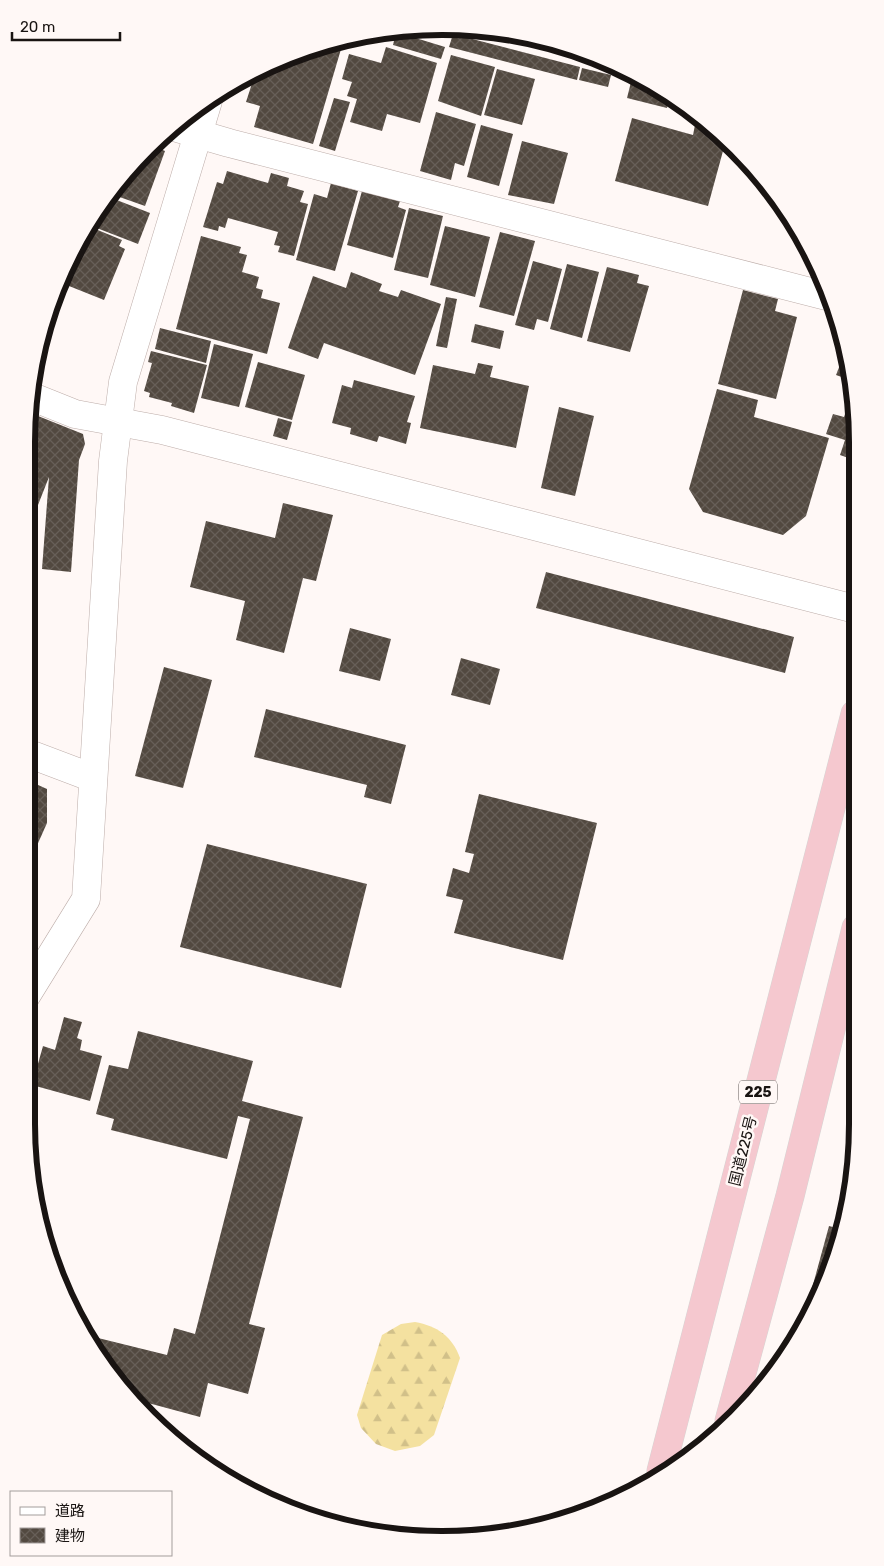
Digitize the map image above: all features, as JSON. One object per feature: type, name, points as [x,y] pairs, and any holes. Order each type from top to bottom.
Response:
[{"type":"highway","name":"国道225号","points":[[662,1466],[849,737]]},
{"type":"highway","points":[[732,1410],[790,1196],[849,956]]},
{"type":"street","points":[[35,981],[86,899],[113,461],[123,382],[185,131],[194,119]]},
{"type":"street","points":[[185,131],[821,295]]},
{"type":"street","points":[[37,399],[75,414],[162,430],[849,607]]},
{"type":"street","points":[[35,756],[93,778]]},
{"type":"green space","points":[[415,1322],[430,1326],[443,1333],[453,1344],[460,1358],[434,1435],[420,1446],[395,1451],[376,1444],[361,1428],[357,1415],[382,1335],[401,1324]]},
{"type":"building","points":[[453,35],[459,36],[580,67],[577,80],[449,47]]},
{"type":"building","points":[[410,36],[445,47],[441,59],[393,45],[395,38]]},
{"type":"building","points":[[386,47],[437,63],[420,123],[387,114],[382,131],[350,122],[357,99],[347,96],[352,82],[342,79],[349,54],[381,63]]},
{"type":"building","points":[[341,48],[313,144],[254,127],[260,106],[246,102],[252,82],[286,66]]},
{"type":"building","points":[[451,55],[495,67],[481,116],[438,101]]},
{"type":"building","points":[[582,68],[611,75],[608,87],[579,80]]},
{"type":"building","points":[[497,69],[535,79],[522,125],[484,115]]},
{"type":"building","points":[[631,82],[668,104],[667,108],[627,98]]},
{"type":"building","points":[[334,98],[350,102],[335,151],[319,146]]},
{"type":"building","points":[[436,112],[476,124],[464,166],[455,163],[451,180],[420,171]]},
{"type":"building","points":[[632,118],[693,135],[695,125],[698,126],[724,148],[708,206],[615,181]]},
{"type":"building","points":[[481,125],[513,134],[499,186],[467,177]]},
{"type":"building","points":[[522,141],[568,153],[554,204],[508,195]]},
{"type":"building","points":[[160,149],[165,151],[145,206],[117,196]]},
{"type":"building","points":[[227,171],[268,183],[271,173],[289,178],[287,186],[304,191],[300,202],[308,204],[294,256],[278,252],[280,246],[274,245],[278,232],[228,218],[225,228],[219,226],[218,231],[203,227],[217,182],[223,184]]},
{"type":"building","points":[[331,183],[358,191],[335,271],[296,260],[314,194],[327,198]]},
{"type":"building","points":[[362,191],[400,201],[398,207],[406,210],[393,258],[347,245]]},
{"type":"building","points":[[115,199],[150,213],[138,244],[96,228]]},
{"type":"building","points":[[409,208],[443,216],[428,278],[394,270]]},
{"type":"building","points":[[445,226],[490,237],[475,297],[430,285]]},
{"type":"building","points":[[96,229],[122,240],[119,246],[125,249],[104,300],[66,285]]},
{"type":"building","points":[[500,232],[535,241],[514,316],[479,307]]},
{"type":"building","points":[[201,236],[241,247],[239,253],[247,255],[242,272],[259,277],[256,288],[263,290],[261,298],[280,303],[267,354],[176,329]]},
{"type":"building","points":[[533,261],[562,269],[548,322],[537,319],[534,330],[515,325]]},
{"type":"building","points":[[567,264],[599,272],[582,338],[550,329]]},
{"type":"building","points":[[607,267],[639,275],[637,283],[649,286],[630,352],[587,341]]},
{"type":"building","points":[[351,272],[382,284],[379,291],[398,297],[401,290],[441,304],[415,375],[324,343],[318,359],[288,348],[313,276],[346,288]]},
{"type":"building","points":[[743,290],[778,299],[775,311],[797,317],[776,399],[718,384]]},
{"type":"building","points":[[446,297],[457,299],[447,348],[436,346]]},
{"type":"building","points":[[475,324],[504,331],[500,349],[471,342]]},
{"type":"building","points":[[160,328],[211,341],[206,363],[155,349]]},
{"type":"building","points":[[214,344],[253,354],[239,407],[201,398]]},
{"type":"building","points":[[151,351],[207,365],[194,413],[171,406],[172,403],[149,397],[150,393],[144,391],[152,363],[148,362]]},
{"type":"building","points":[[258,362],[305,375],[292,420],[245,407]]},
{"type":"building","points":[[478,363],[493,366],[490,377],[529,386],[516,448],[420,428],[433,365],[475,374]]},
{"type":"building","points":[[841,363],[844,378],[836,375]]},
{"type":"building","points":[[354,380],[415,396],[407,422],[411,423],[406,444],[379,436],[377,442],[350,434],[351,428],[332,423],[342,385],[352,388]]},
{"type":"building","points":[[717,389],[758,400],[754,417],[829,438],[806,516],[783,535],[703,512],[689,489]]},
{"type":"building","points":[[559,407],[594,416],[575,496],[541,488]]},
{"type":"building","points":[[847,407],[849,458],[840,455],[845,440],[826,434],[833,414],[844,417]]},
{"type":"building","points":[[36,415],[83,434],[85,444],[79,460],[71,572],[42,569],[49,477],[38,505],[35,504]]},
{"type":"building","points":[[278,418],[292,422],[287,440],[273,436]]},
{"type":"building","points":[[283,503],[333,515],[316,581],[303,578],[284,653],[236,640],[245,601],[190,587],[206,521],[275,538]]},
{"type":"building","points":[[546,572],[794,637],[785,673],[536,608]]},
{"type":"building","points":[[350,628],[391,639],[380,681],[339,671]]},
{"type":"building","points":[[461,658],[500,669],[490,705],[451,695]]},
{"type":"building","points":[[164,667],[212,680],[183,788],[135,776]]},
{"type":"building","points":[[266,709],[406,745],[391,804],[364,797],[367,785],[254,757]]},
{"type":"building","points":[[35,784],[47,789],[47,823],[35,850]]},
{"type":"building","points":[[479,794],[597,823],[563,960],[454,933],[463,900],[446,896],[453,868],[469,873],[474,854],[465,852]]},
{"type":"building","points":[[207,844],[367,884],[341,988],[180,947]]},
{"type":"building","points":[[64,1017],[82,1022],[77,1038],[82,1040],[80,1050],[102,1056],[90,1101],[35,1086],[35,1074],[43,1046],[55,1050]]},
{"type":"building","points":[[138,1031],[253,1061],[242,1101],[303,1117],[249,1324],[265,1328],[248,1394],[208,1383],[200,1417],[145,1402],[119,1372],[96,1337],[167,1355],[174,1328],[195,1334],[250,1119],[238,1116],[227,1159],[111,1130],[114,1119],[96,1114],[109,1065],[128,1069]]},
{"type":"building","points":[[829,1226],[835,1228],[818,1280],[809,1300]]}]
